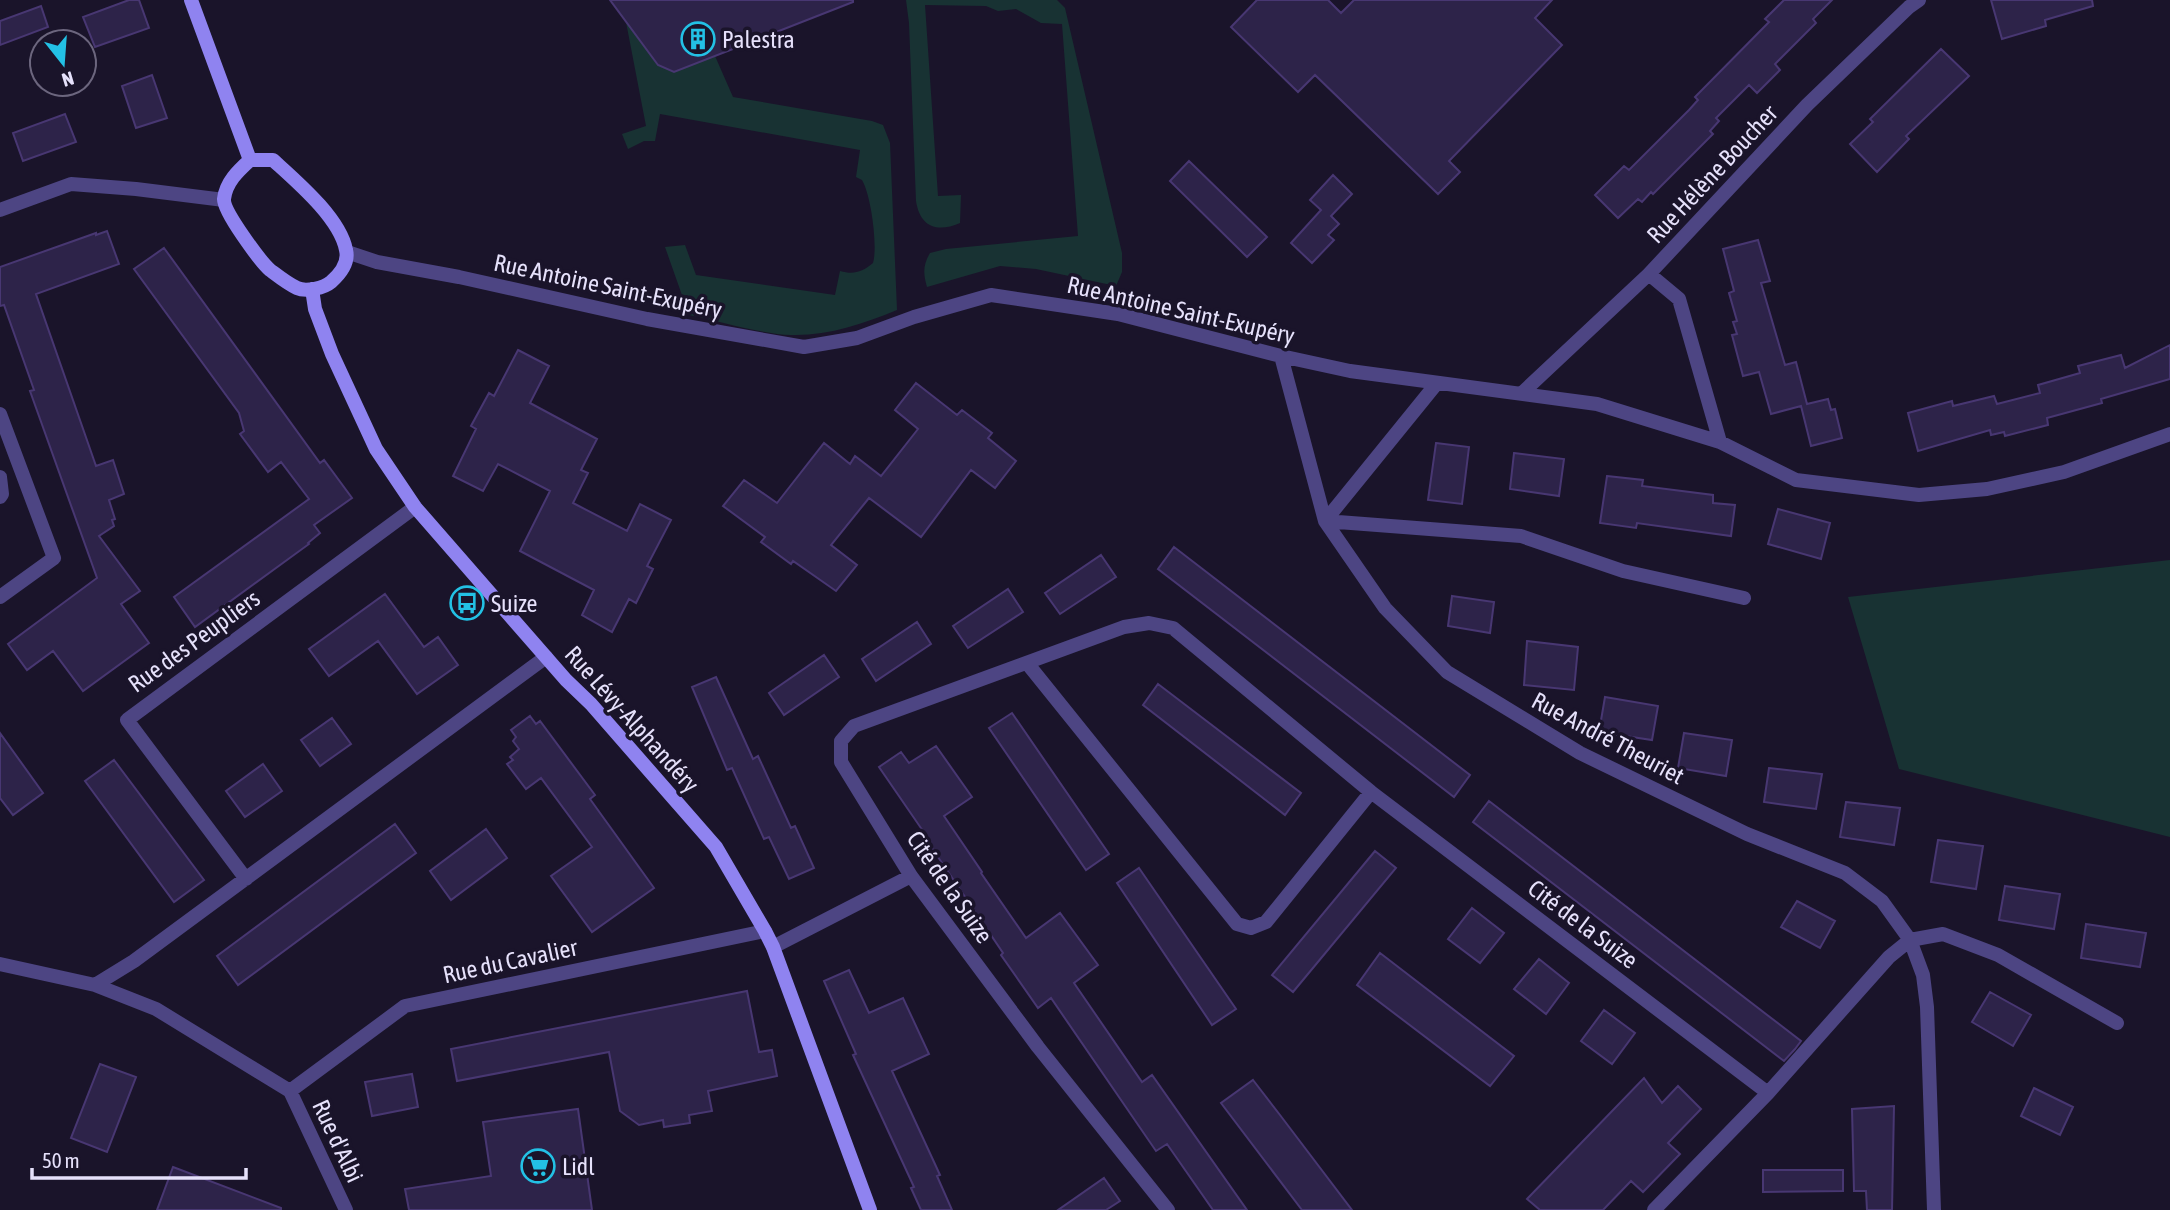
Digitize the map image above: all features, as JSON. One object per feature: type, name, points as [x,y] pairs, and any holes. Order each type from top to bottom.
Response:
[{"type":"street","points":[[191,0],[250,160]]},
{"type":"street","name":"Rue Hélène Boucher","points":[[1720,442],[1679,299],[1649,274],[1807,105],[1919,0]]},
{"type":"street","points":[[250,160],[273,160],[313,197],[340,233],[347,252],[342,272],[325,288],[299,290],[268,268],[228,212],[224,200],[236,173],[250,160]]},
{"type":"street","points":[[0,210],[71,184],[224,200]]},
{"type":"street","name":"Rue Antoine Saint-Exupéry","points":[[347,252],[377,262],[459,277],[646,319],[804,347],[857,338],[914,317],[991,295],[1118,314],[1350,371],[1597,404],[1720,442]]},
{"type":"street","points":[[1521,394],[1649,274]]},
{"type":"street","name":"Rue Lévy-Alphandéry","points":[[312,289],[315,309],[332,355],[370,437],[415,507],[716,847],[773,947],[870,1210]]},
{"type":"street","name":"Rue André Theuriet","points":[[1281,356],[1325,522],[1385,608],[1447,672],[1580,753],[1747,834],[1845,873],[1882,901],[1910,940],[1923,975],[1927,1007],[1934,1210]]},
{"type":"street","points":[[1325,522],[1437,383]]},
{"type":"street","points":[[0,414],[54,558],[0,597]]},
{"type":"street","points":[[1720,442],[1797,480],[1919,495],[1987,489],[2064,472],[2170,434]]},
{"type":"street","points":[[0,477],[0,497]]},
{"type":"street","name":"Rue des Peupliers","points":[[246,879],[127,720],[415,507]]},
{"type":"street","points":[[1325,522],[1521,536],[1623,571],[1744,598]]},
{"type":"street","name":"Cité de la Suize","points":[[1168,1210],[1038,1047],[911,876],[841,762],[841,741],[854,726],[1124,627],[1149,623],[1172,628],[1371,792],[1768,1093]]},
{"type":"street","points":[[95,985],[134,961],[546,657]]},
{"type":"street","points":[[1027,663],[1237,924],[1251,928],[1266,922],[1371,792]]},
{"type":"street","points":[[773,947],[911,876]]},
{"type":"street","name":"Rue du Cavalier","points":[[290,1091],[405,1006],[765,931]]},
{"type":"street","points":[[1654,1210],[1768,1093],[1889,957],[1910,940],[1943,934],[1998,955],[2117,1023]]},
{"type":"street","points":[[0,964],[95,985],[156,1009],[290,1091]]},
{"type":"street","name":"Rue d'Albi","points":[[290,1091],[346,1210]]},
{"type":"green space","points":[[906,0],[1057,0],[1065,8],[1122,253],[1122,272],[1116,286],[1036,269],[1000,266],[927,287],[924,269],[930,253],[946,249],[1078,236],[1062,24],[1041,23],[1016,9],[998,11],[986,6],[925,5],[938,196],[961,195],[960,223],[937,227],[931,226],[921,217],[916,201]]},
{"type":"green space","points":[[626,22],[715,56],[733,97],[883,125],[890,143],[897,310],[845,328],[805,335],[767,332],[689,315],[665,247],[685,245],[696,275],[835,295],[840,271],[858,272],[873,263],[875,245],[871,208],[862,180],[856,177],[860,150],[660,114],[655,141],[644,141],[628,149],[622,134],[646,126]]},
{"type":"green space","points":[[2170,560],[2170,837],[1899,769],[1848,597]]},
{"type":"building","points":[[129,0],[139,0],[149,28],[98,46],[98,28],[87,28],[83,17]]},
{"type":"building","name":"Palestra","points":[[610,0],[853,2],[674,72],[658,65]]},
{"type":"building","points":[[1257,0],[1328,0],[1341,13],[1354,0],[1552,0],[1535,18],[1562,45],[1449,161],[1460,172],[1438,194],[1315,75],[1298,92],[1231,27]]},
{"type":"building","points":[[1784,0],[1832,0],[1813,19],[1816,23],[1775,64],[1780,70],[1757,93],[1749,85],[1716,118],[1719,121],[1710,131],[1713,134],[1653,194],[1651,192],[1642,202],[1638,199],[1618,218],[1595,195],[1624,166],[1629,170],[1689,110],[1698,100],[1695,97],[1769,22],[1765,19]]},
{"type":"building","points":[[1991,0],[2092,0],[2093,6],[2045,20],[2046,26],[2002,39]]},
{"type":"building","points":[[41,6],[48,27],[28,28],[28,34],[0,45],[0,21]]},
{"type":"building","points":[[1941,49],[1969,76],[1906,136],[1909,139],[1877,172],[1850,144],[1873,122],[1870,119]]},
{"type":"building","points":[[152,75],[167,118],[136,128],[122,86]]},
{"type":"building","points":[[65,114],[76,142],[23,161],[13,133]]},
{"type":"building","points":[[1189,161],[1267,237],[1247,257],[1170,181]]},
{"type":"building","points":[[1333,175],[1352,194],[1331,216],[1339,224],[1328,235],[1334,240],[1312,263],[1291,243],[1321,210],[1310,200]]},
{"type":"building","points":[[107,231],[119,264],[36,294],[96,466],[113,460],[124,494],[109,500],[115,519],[112,520],[114,526],[99,536],[140,591],[121,604],[149,643],[83,691],[53,651],[27,670],[8,644],[97,578],[30,391],[34,390],[4,305],[0,306],[0,267]]},
{"type":"building","points":[[1758,240],[1770,281],[1761,283],[1785,365],[1796,362],[1807,404],[1828,399],[1831,410],[1835,409],[1842,438],[1811,446],[1801,406],[1771,414],[1759,372],[1743,376],[1732,335],[1737,334],[1733,322],[1737,321],[1729,293],[1734,291],[1723,249]]},
{"type":"building","points":[[164,248],[320,463],[324,460],[352,498],[314,525],[320,533],[309,544],[195,627],[174,597],[309,499],[281,462],[268,472],[240,434],[244,431],[239,413],[134,269]]},
{"type":"building","points":[[2170,345],[2170,379],[2101,399],[2102,403],[2047,418],[2048,425],[2005,436],[2004,432],[1991,435],[1990,430],[1918,451],[1908,413],[1952,401],[1953,406],[1994,396],[1997,404],[2040,393],[2038,385],[2080,373],[2078,366],[2121,355],[2125,368]]},
{"type":"building","points":[[518,350],[549,366],[530,403],[597,439],[581,470],[588,473],[573,503],[627,531],[640,504],[671,520],[647,566],[653,569],[636,603],[629,599],[612,632],[582,615],[594,590],[520,551],[550,491],[498,464],[483,491],[453,476],[476,429],[471,426],[489,393],[494,396]]},
{"type":"building","points":[[916,383],[957,415],[962,410],[992,433],[988,438],[1016,461],[995,488],[971,470],[921,537],[869,498],[831,545],[857,565],[836,591],[761,542],[765,537],[723,506],[744,480],[777,503],[824,443],[850,464],[855,456],[881,476],[918,429],[895,410]]},
{"type":"building","points":[[1436,443],[1469,447],[1462,504],[1428,500]]},
{"type":"building","points":[[1514,453],[1564,459],[1559,496],[1510,489]]},
{"type":"building","points":[[1607,476],[1643,480],[1642,486],[1713,495],[1713,503],[1735,505],[1731,536],[1637,523],[1636,528],[1600,523]]},
{"type":"building","points":[[1778,509],[1830,523],[1821,559],[1768,544]]},
{"type":"building","points":[[1174,547],[1470,775],[1454,797],[1158,569]]},
{"type":"building","points":[[1101,555],[1116,577],[1060,614],[1045,593]]},
{"type":"building","points":[[1008,589],[1023,612],[968,648],[953,626]]},
{"type":"building","points":[[385,594],[424,647],[438,637],[458,665],[417,694],[378,641],[329,676],[309,649]]},
{"type":"building","points":[[1452,596],[1494,602],[1490,633],[1448,626]]},
{"type":"building","points":[[917,622],[931,644],[876,681],[862,659]]},
{"type":"building","points":[[1527,641],[1578,647],[1574,690],[1524,685]]},
{"type":"building","points":[[824,655],[839,677],[784,715],[769,693]]},
{"type":"building","points":[[716,677],[753,759],[758,756],[791,828],[795,826],[814,868],[789,879],[769,837],[764,839],[732,768],[727,770],[692,687]]},
{"type":"building","points":[[1158,684],[1301,793],[1285,815],[1143,705]]},
{"type":"building","points":[[1605,697],[1658,706],[1652,740],[1599,732]]},
{"type":"building","points":[[1012,713],[1109,854],[1086,870],[989,728]]},
{"type":"building","points":[[530,716],[536,724],[540,721],[595,795],[590,799],[654,888],[592,932],[551,876],[592,847],[541,778],[526,789],[507,764],[513,760],[510,757],[519,749],[513,741],[516,737],[511,730]]},
{"type":"building","points":[[332,718],[351,744],[320,766],[301,740]]},
{"type":"building","points":[[0,733],[43,793],[13,815],[0,798]]},
{"type":"building","points":[[1684,733],[1732,740],[1726,776],[1678,768]]},
{"type":"building","points":[[936,746],[972,797],[944,816],[981,873],[1026,938],[1060,913],[1098,965],[1074,983],[1142,1082],[1152,1075],[1247,1210],[1213,1210],[1167,1144],[1156,1151],[1051,998],[1038,1008],[1001,955],[1003,953],[879,767],[901,752],[909,763]]},
{"type":"building","points":[[114,760],[204,880],[174,902],[85,781]]},
{"type":"building","points":[[263,764],[282,791],[245,817],[226,791]]},
{"type":"building","points":[[1769,768],[1822,774],[1816,809],[1764,802]]},
{"type":"building","points":[[1489,801],[1801,1041],[1795,1049],[1784,1061],[1473,822]]},
{"type":"building","points":[[1846,802],[1900,808],[1894,845],[1840,837]]},
{"type":"building","points":[[395,824],[416,853],[238,985],[217,956]]},
{"type":"building","points":[[486,829],[507,858],[451,900],[430,871]]},
{"type":"building","points":[[1938,840],[1983,846],[1976,889],[1931,882]]},
{"type":"building","points":[[1375,851],[1396,868],[1293,992],[1272,975]]},
{"type":"building","points":[[1139,868],[1236,1009],[1212,1025],[1117,883]]},
{"type":"building","points":[[2005,886],[2060,894],[2054,929],[1999,920]]},
{"type":"building","points":[[1797,901],[1835,921],[1820,948],[1781,927]]},
{"type":"building","points":[[1472,908],[1504,933],[1480,963],[1448,939]]},
{"type":"building","points":[[2086,924],[2146,933],[2140,967],[2081,958]]},
{"type":"building","points":[[1380,953],[1514,1056],[1490,1086],[1357,985]]},
{"type":"building","points":[[1539,959],[1569,983],[1546,1014],[1514,989]]},
{"type":"building","points":[[849,970],[869,1013],[903,998],[929,1054],[892,1071],[940,1175],[937,1176],[952,1210],[921,1210],[911,1188],[914,1187],[853,1055],[856,1054],[824,981]]},
{"type":"building","points":[[747,991],[759,1052],[772,1050],[777,1076],[708,1091],[712,1111],[689,1115],[690,1123],[664,1127],[663,1120],[639,1125],[620,1111],[609,1052],[457,1081],[451,1049]]},
{"type":"building","points":[[1990,992],[2031,1015],[2013,1046],[1972,1022]]},
{"type":"building","points":[[1604,1010],[1635,1033],[1612,1064],[1581,1041]]},
{"type":"building","points":[[100,1064],[136,1077],[107,1152],[71,1138]]},
{"type":"building","points":[[412,1074],[418,1107],[372,1116],[365,1082]]},
{"type":"building","points":[[1644,1078],[1662,1103],[1678,1086],[1701,1109],[1668,1143],[1680,1154],[1643,1192],[1631,1181],[1603,1210],[1540,1210],[1527,1199]]},
{"type":"building","points":[[1253,1080],[1352,1210],[1302,1210],[1221,1103]]},
{"type":"building","points":[[2034,1088],[2073,1107],[2060,1135],[2021,1116]]},
{"type":"building","points":[[1894,1106],[1892,1210],[1867,1210],[1866,1191],[1854,1191],[1852,1109]]},
{"type":"building","name":"Lidl","points":[[578,1109],[592,1210],[409,1210],[405,1189],[491,1176],[483,1122]]},
{"type":"building","points":[[173,1167],[281,1208],[281,1210],[157,1210]]},
{"type":"building","points":[[1763,1170],[1843,1170],[1843,1191],[1763,1192]]},
{"type":"building","points":[[1104,1178],[1120,1201],[1106,1210],[1058,1210]]},
{"type":"place","name":"Palestra","points":[[698,39]]},
{"type":"place","name":"Suize","points":[[467,603]]},
{"type":"place","name":"Lidl","points":[[538,1166]]}]
